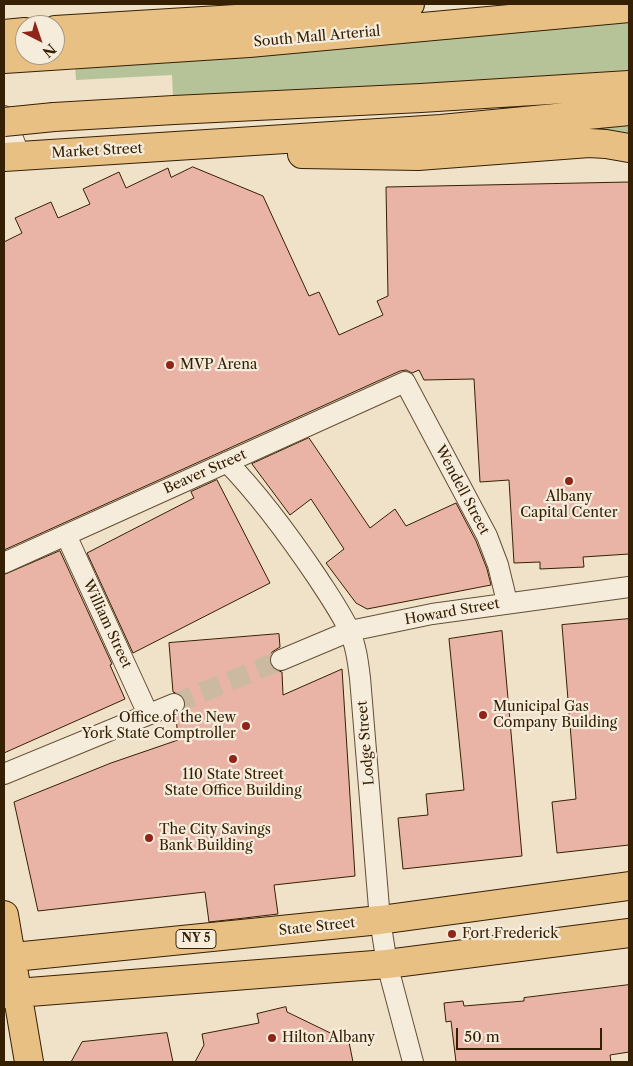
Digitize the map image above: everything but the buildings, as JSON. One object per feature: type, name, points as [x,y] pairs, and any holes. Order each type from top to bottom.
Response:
[{"type":"main road","points":[[65,29],[269,17],[410,4]]},
{"type":"main road","name":"South Mall Arterial","points":[[65,43],[249,43],[629,8]]},
{"type":"main road","points":[[4,119],[421,98],[629,85]]},
{"type":"main road","points":[[191,146],[432,129],[629,111]]},
{"type":"main road","points":[[191,146],[282,153],[391,157],[445,155],[589,143],[629,148]]},
{"type":"main road","name":"Market Street","points":[[12,156],[191,146]]},
{"type":"main road","name":"State Street","points":[[7,958],[380,920],[629,886]]},
{"type":"main road","points":[[4,915],[10,993],[29,1062]]},
{"type":"main road","points":[[10,993],[387,964],[629,933]]},
{"type":"street","points":[[4,119],[12,156]]},
{"type":"street","name":"Beaver Street","points":[[4,563],[406,382]]},
{"type":"street","name":"Wendell Street","points":[[406,382],[487,536],[498,566],[507,602]]},
{"type":"street","name":"Lodge Street","points":[[227,462],[260,499],[301,553],[339,610],[350,631],[357,655],[360,678],[380,920],[387,964],[413,1062]]},
{"type":"street","name":"William Street","points":[[66,535],[148,714]]},
{"type":"street","name":"Howard Street","points":[[281,660],[350,631],[432,614],[507,602],[629,587]]},
{"type":"street","points":[[4,774],[174,704]]},
{"type":"green space","points":[[629,18],[629,72],[173,97],[172,75],[76,80],[75,64]]},
{"type":"green space","points":[[629,125],[629,139],[591,135],[591,129]]},
{"type":"tunnel","points":[[174,704],[281,660]]},
{"type":"place","name":"MVP Arena","points":[[170,365]]},
{"type":"place","name":"Albany Capital Center","points":[[569,481]]},
{"type":"place","name":"Municipal Gas Company Building","points":[[483,715]]},
{"type":"place","name":"Office of the New York State Comptroller","points":[[246,726]]},
{"type":"place","name":"110 State Street State Office Building","points":[[233,759]]},
{"type":"place","name":"The City Savings Bank Building","points":[[149,838]]},
{"type":"place","name":"Fort Frederick","points":[[452,934]]},
{"type":"place","name":"Hilton Albany","points":[[272,1038]]}]
